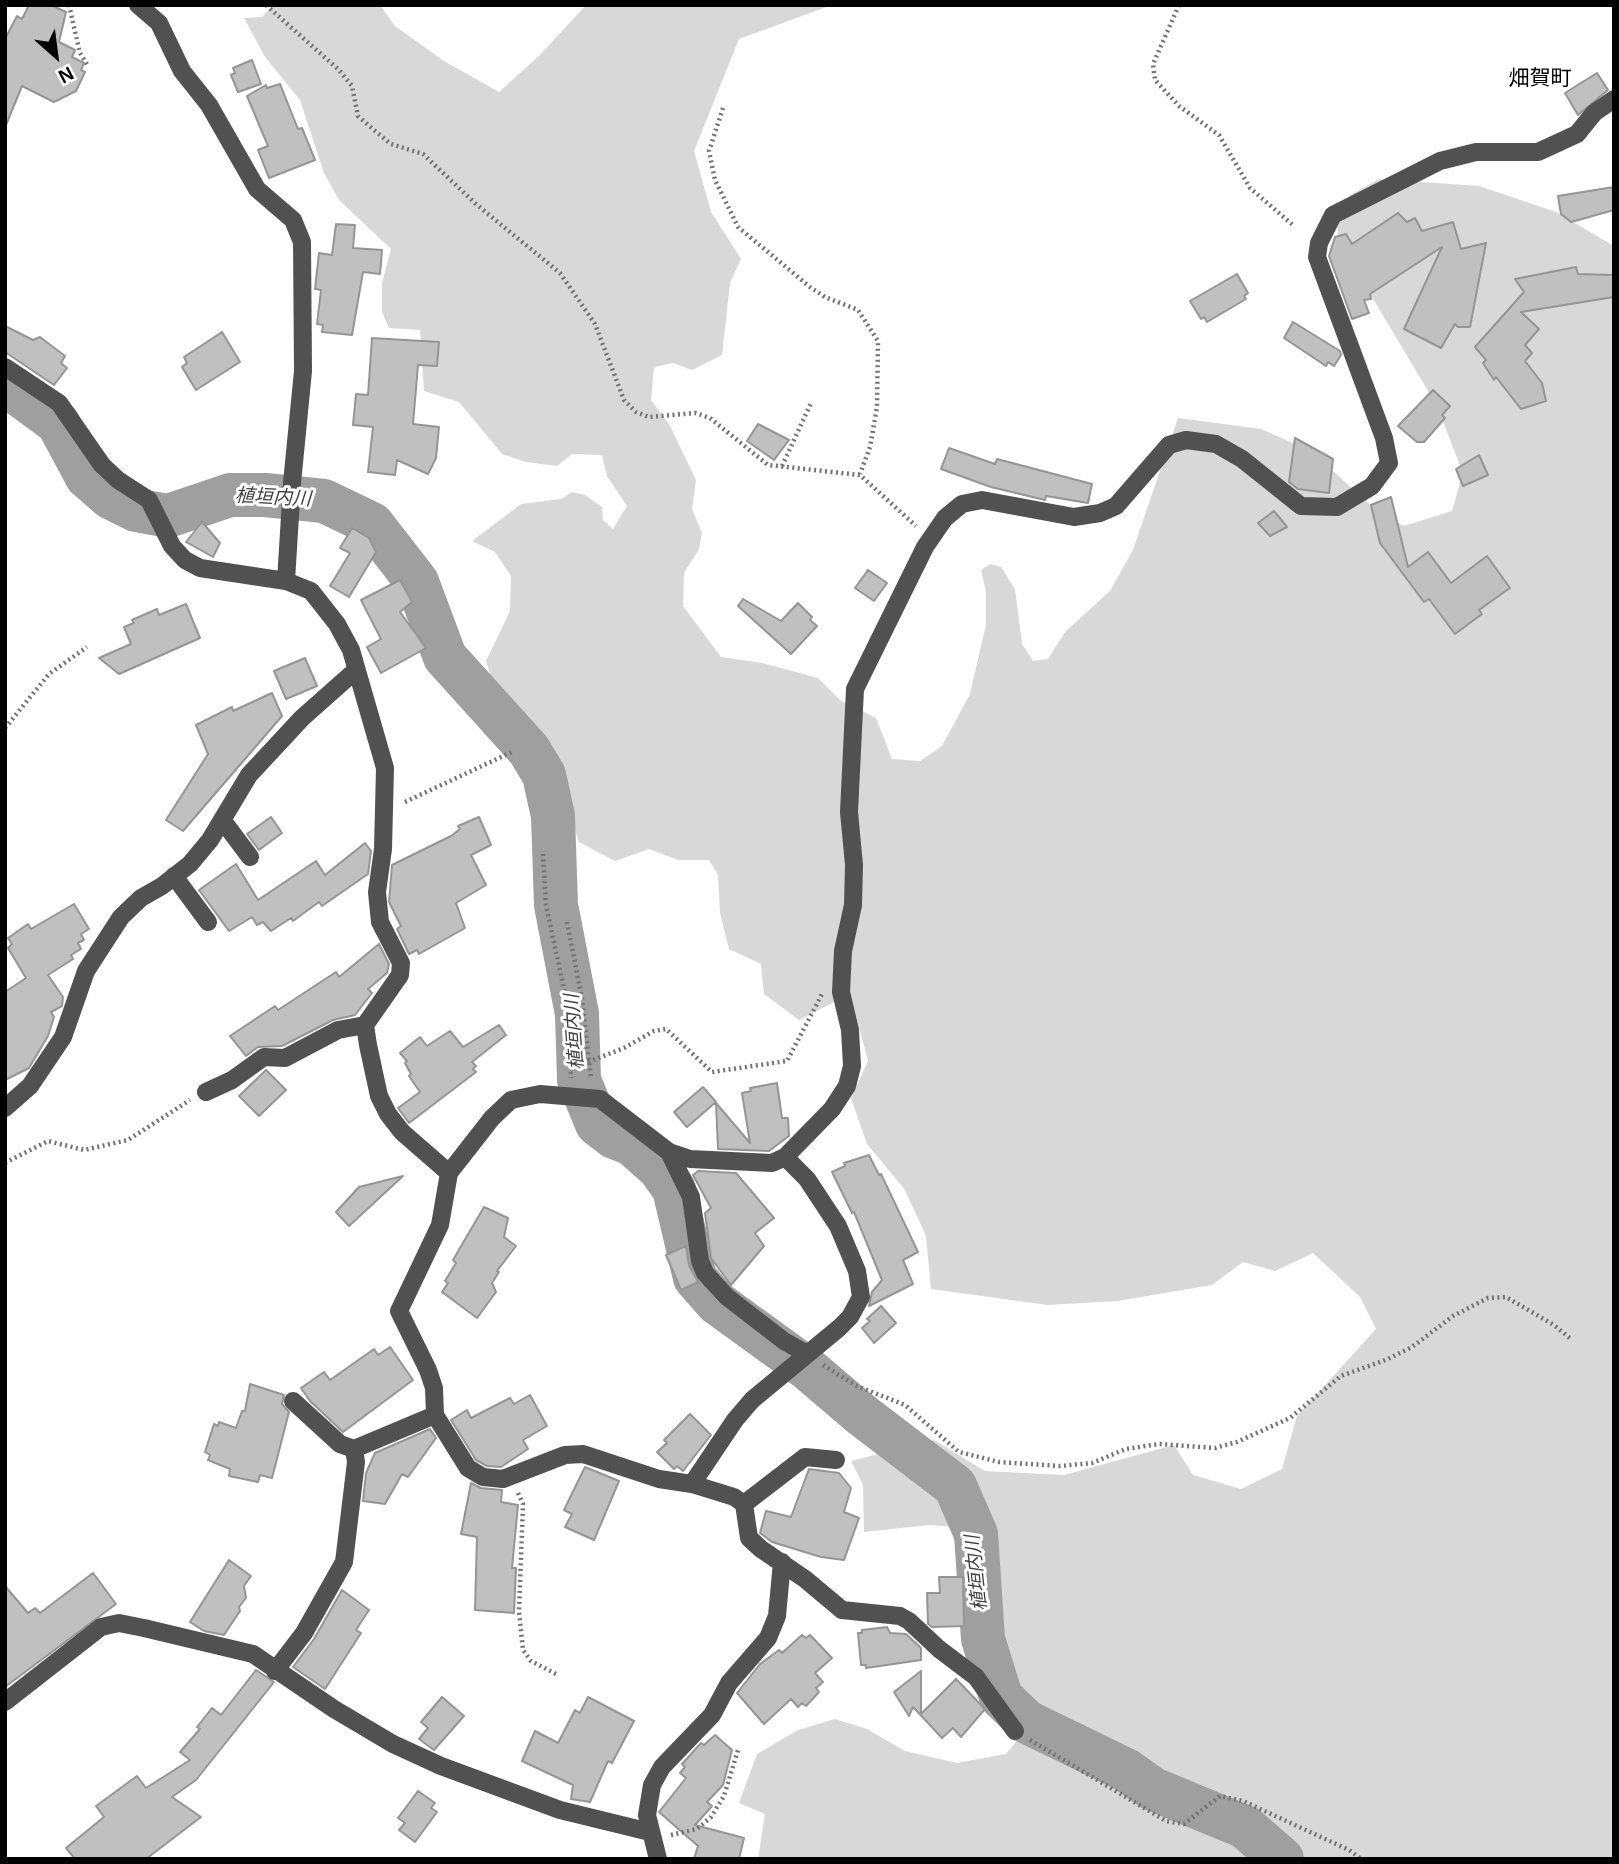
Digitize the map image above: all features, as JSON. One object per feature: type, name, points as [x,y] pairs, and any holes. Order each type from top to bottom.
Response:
[{"type":"street","points":[[138,5],[159,23],[182,71],[209,105],[257,190],[293,220],[302,242],[303,371],[286,580]]},
{"type":"street","points":[[1015,1731],[976,1676],[939,1649],[909,1621],[900,1616],[842,1610],[749,1538],[744,1504],[734,1497],[692,1484],[659,1479],[583,1454],[565,1455],[512,1476],[483,1477],[468,1468],[435,1415],[434,1388],[428,1370],[399,1311],[440,1225],[449,1173],[492,1118],[511,1100],[540,1094],[569,1094],[600,1099],[669,1152],[690,1159],[772,1163],[785,1157],[832,1109],[847,1086],[852,1066],[842,979],[843,951],[853,905],[854,865],[849,812],[855,689],[904,584],[945,518],[962,504],[982,500],[1074,517],[1100,513],[1116,506],[1169,445],[1186,440],[1216,444],[1225,449],[1301,506],[1337,507],[1372,486],[1389,463],[1384,438],[1317,257],[1319,243],[1333,215],[1440,161],[1476,152],[1538,152],[1577,134],[1594,113],[1614,99]]},
{"type":"street","points":[[5,367],[59,404],[102,465],[149,500],[172,546],[185,560],[208,570],[286,580],[311,591],[324,605],[351,650],[385,768],[385,812],[377,892],[380,922],[401,963],[400,975],[365,1025],[338,1030],[285,1058],[264,1057],[232,1080],[206,1092]]},
{"type":"street","points":[[5,1108],[30,1086],[64,1037],[86,971],[121,917],[141,898],[190,864],[222,821],[249,775],[272,748],[355,671]]},
{"type":"street","points":[[222,821],[250,857]]},
{"type":"street","points":[[174,876],[208,922]]},
{"type":"street","points":[[365,1025],[379,1096],[388,1114],[402,1132],[449,1173]]},
{"type":"street","points":[[669,1152],[691,1197],[700,1261],[705,1273],[727,1297],[784,1341],[807,1354]]},
{"type":"street","points":[[692,1484],[735,1420],[752,1400],[850,1317],[858,1305],[861,1283],[848,1248],[827,1206],[785,1157]]},
{"type":"street","points":[[293,1401],[340,1444],[354,1449],[435,1415]]},
{"type":"street","points":[[275,1671],[304,1633],[344,1562],[356,1462],[354,1449]]},
{"type":"street","points":[[744,1504],[805,1457],[836,1460]]},
{"type":"street","points":[[658,1859],[646,1804],[652,1785],[662,1767],[712,1715],[729,1683],[768,1638],[777,1616],[782,1562]]},
{"type":"street","points":[[5,1702],[101,1628],[119,1623],[253,1654],[275,1671],[393,1744],[441,1766],[560,1810],[651,1835]]},
{"type":"path","points":[[69,5],[80,53],[88,66]]},
{"type":"path","points":[[266,5],[340,70],[352,86],[358,116],[391,144],[422,154],[476,204],[560,273],[595,324],[622,396],[636,412],[649,417],[696,413],[710,418],[768,465],[860,475],[931,538]]},
{"type":"path","points":[[1179,5],[1153,64],[1156,80],[1179,106],[1219,135],[1250,188],[1294,226]]},
{"type":"path","points":[[723,108],[709,151],[715,180],[738,227],[810,287],[825,297],[858,310],[878,341],[877,407],[870,447],[860,475]]},
{"type":"path","points":[[782,466],[811,403]]},
{"type":"path","points":[[5,728],[50,674],[87,647]]},
{"type":"path","points":[[385,812],[514,751]]},
{"type":"path","points":[[543,854],[545,905],[567,1003],[570,1042],[569,1094]]},
{"type":"path","points":[[567,922],[582,999],[590,1078],[600,1099]]},
{"type":"path","points":[[588,1062],[624,1048],[654,1031],[666,1029],[712,1072],[787,1061],[818,999],[830,985],[842,979]]},
{"type":"path","points":[[5,1163],[48,1141],[84,1150],[128,1140],[206,1092]]},
{"type":"path","points":[[807,1354],[838,1376],[905,1405],[959,1452],[999,1462],[1060,1466],[1092,1463],[1126,1449],[1159,1444],[1215,1448],[1237,1442],[1290,1418],[1340,1376],[1388,1359],[1412,1347],[1453,1316],[1488,1298],[1506,1297],[1554,1325],[1571,1339]]},
{"type":"path","points":[[512,1476],[523,1504],[519,1611],[523,1650],[531,1661],[558,1675]]},
{"type":"path","points":[[1015,1731],[1166,1821],[1184,1824],[1220,1796],[1269,1813],[1349,1850],[1361,1859]]},
{"type":"path","points":[[651,1835],[697,1829],[711,1817],[724,1796],[738,1750]]},
{"type":"shaded area","points":[[273,5],[380,5],[395,26],[444,61],[499,92],[540,55],[586,5],[832,5],[739,39],[694,151],[711,212],[741,259],[730,283],[722,355],[692,370],[673,363],[654,367],[651,400],[669,424],[696,480],[692,509],[702,533],[699,549],[684,573],[683,606],[721,657],[762,663],[818,678],[840,700],[876,718],[892,759],[920,761],[942,746],[970,694],[986,625],[986,591],[981,570],[990,564],[1001,567],[1015,589],[1022,644],[1033,661],[1048,659],[1065,632],[1110,591],[1133,550],[1178,418],[1261,429],[1311,451],[1376,510],[1404,526],[1452,511],[1463,473],[1437,406],[1338,240],[1337,216],[1350,195],[1379,179],[1479,186],[1556,212],[1614,246],[1614,1859],[758,1859],[765,1814],[739,1803],[757,1754],[798,1730],[835,1719],[867,1729],[905,1751],[957,1763],[1006,1754],[1033,1721],[1015,1703],[1000,1670],[993,1637],[993,1593],[987,1529],[929,1525],[864,1532],[863,1485],[851,1461],[934,1440],[985,1471],[1064,1475],[1174,1445],[1193,1475],[1241,1489],[1282,1469],[1297,1416],[1376,1329],[1360,1297],[1313,1253],[1275,1271],[1243,1262],[1212,1285],[1117,1301],[1048,1305],[931,1289],[926,1236],[905,1190],[867,1144],[851,1098],[868,1061],[850,994],[799,1020],[764,994],[761,964],[729,949],[720,913],[718,875],[709,860],[678,860],[649,849],[615,861],[579,842],[565,798],[563,770],[551,748],[494,687],[486,661],[510,611],[511,576],[495,552],[472,541],[521,504],[561,499],[572,492],[585,495],[602,507],[603,520],[613,529],[627,506],[607,476],[602,455],[572,454],[557,466],[526,462],[502,454],[459,402],[424,391],[420,330],[389,328],[382,312],[382,283],[391,249],[339,200],[324,173],[300,100],[265,57],[244,18],[262,17]]},
{"type":"building","points":[[29,5],[51,5],[66,12],[59,42],[75,50],[72,57],[84,63],[81,70],[85,72],[76,91],[54,102],[22,86],[6,125],[5,39],[17,16],[22,19]]},
{"type":"building","points":[[252,60],[261,84],[238,92],[231,75],[235,73],[233,68]]},
{"type":"building","points":[[1597,73],[1608,90],[1578,115],[1565,93]]},
{"type":"building","points":[[280,84],[298,129],[302,128],[315,160],[269,178],[258,150],[268,146],[247,96],[266,85],[267,88]]},
{"type":"building","points":[[1614,187],[1614,210],[1571,222],[1561,214],[1558,196]]},
{"type":"building","points":[[1398,213],[1407,222],[1415,218],[1422,231],[1453,222],[1461,249],[1486,243],[1470,327],[1458,327],[1455,324],[1441,348],[1404,329],[1442,247],[1370,294],[1371,299],[1364,300],[1369,313],[1352,319],[1329,256],[1335,237],[1346,234],[1352,244]]},
{"type":"building","points":[[336,224],[355,225],[353,248],[382,250],[380,274],[363,272],[352,335],[322,332],[323,325],[317,324],[321,290],[315,289],[319,253],[332,255]]},
{"type":"building","points":[[1576,267],[1578,274],[1614,275],[1614,297],[1521,312],[1539,329],[1525,345],[1532,353],[1525,361],[1542,383],[1546,401],[1521,409],[1496,377],[1494,380],[1483,363],[1486,360],[1475,347],[1524,292],[1515,279]]},
{"type":"building","points":[[1237,274],[1248,293],[1244,296],[1246,299],[1207,322],[1204,317],[1201,319],[1190,301]]},
{"type":"building","points":[[1293,322],[1340,351],[1341,355],[1334,366],[1328,362],[1326,366],[1284,338]]},
{"type":"building","points":[[5,326],[33,340],[40,337],[65,356],[61,363],[67,368],[54,385],[5,352]]},
{"type":"building","points":[[222,332],[240,362],[196,390],[182,367],[187,363],[184,357]]},
{"type":"building","points":[[372,338],[439,342],[437,366],[418,365],[413,424],[439,427],[436,458],[428,474],[397,460],[395,475],[368,472],[373,427],[353,425],[356,394],[368,395]]},
{"type":"building","points":[[1433,390],[1450,406],[1442,415],[1445,418],[1424,442],[1417,442],[1398,426]]},
{"type":"building","points":[[758,424],[789,440],[774,460],[747,441]]},
{"type":"building","points":[[1295,438],[1333,459],[1329,493],[1298,489],[1289,482]]},
{"type":"building","points":[[949,448],[995,464],[997,459],[1092,484],[1088,503],[1046,496],[1045,500],[991,487],[941,469]]},
{"type":"building","points":[[1479,455],[1488,475],[1463,486],[1456,469]]},
{"type":"building","points":[[1391,497],[1408,567],[1428,552],[1451,583],[1487,556],[1510,588],[1479,610],[1482,614],[1455,634],[1429,599],[1424,602],[1380,543],[1371,505]]},
{"type":"building","points":[[1274,511],[1287,527],[1270,536],[1258,523]]},
{"type":"building","points":[[202,522],[220,543],[213,557],[186,542]]},
{"type":"building","points":[[352,528],[369,538],[376,552],[349,597],[330,586],[350,553],[340,548]]},
{"type":"building","points":[[868,570],[887,583],[874,601],[855,588]]},
{"type":"building","points":[[400,580],[412,602],[400,612],[426,648],[381,673],[367,647],[381,639],[361,600]]},
{"type":"building","points":[[743,599],[781,621],[798,603],[817,626],[791,654],[738,606]]},
{"type":"building","points":[[186,604],[200,638],[119,674],[99,658],[131,644],[124,627],[134,623],[132,620],[157,609],[159,615]]},
{"type":"building","points":[[305,658],[317,686],[286,699],[274,671]]},
{"type":"building","points":[[272,693],[282,716],[183,831],[166,820],[208,754],[196,725],[232,707],[233,711]]},
{"type":"building","points":[[271,817],[282,833],[259,850],[247,834]]},
{"type":"building","points":[[479,817],[491,845],[471,855],[486,885],[456,903],[465,928],[419,954],[417,950],[409,954],[397,929],[401,926],[389,902],[392,865],[451,836],[460,829],[458,826]]},
{"type":"building","points":[[365,843],[371,851],[368,874],[322,906],[319,902],[293,921],[291,918],[271,931],[263,922],[257,925],[252,917],[229,931],[199,890],[236,864],[258,900],[316,861],[325,875]]},
{"type":"building","points":[[74,904],[89,929],[81,934],[84,940],[78,943],[81,949],[71,955],[73,959],[48,975],[63,997],[62,1006],[51,1012],[54,1017],[48,1036],[29,1068],[5,1080],[5,992],[26,978],[8,948],[12,944],[8,938],[28,924],[31,929]]},
{"type":"building","points":[[379,944],[389,964],[387,973],[368,989],[372,993],[355,1015],[333,1020],[282,1046],[258,1047],[246,1056],[230,1036],[275,1006],[278,1010],[336,972],[339,977]]},
{"type":"building","points":[[499,1025],[506,1035],[472,1062],[476,1066],[473,1069],[476,1072],[409,1123],[398,1108],[420,1092],[409,1076],[411,1074],[405,1063],[407,1061],[400,1053],[420,1037],[427,1046],[450,1031],[463,1047]]},
{"type":"building","points":[[266,1070],[286,1090],[259,1116],[239,1096]]},
{"type":"building","points":[[777,1083],[782,1118],[788,1118],[789,1136],[769,1151],[718,1149],[716,1103],[750,1143],[742,1093],[751,1091],[750,1088]]},
{"type":"building","points":[[703,1087],[716,1102],[687,1127],[674,1112]]},
{"type":"building","points":[[869,1155],[879,1175],[881,1174],[918,1252],[903,1260],[913,1284],[869,1306],[872,1292],[882,1280],[854,1212],[852,1213],[832,1172],[845,1166],[844,1163]]},
{"type":"building","points":[[698,1171],[736,1173],[774,1218],[755,1233],[764,1246],[731,1285],[711,1258],[705,1213],[711,1208],[693,1175]]},
{"type":"building","points":[[403,1176],[349,1226],[336,1212],[359,1187]]},
{"type":"building","points":[[484,1207],[508,1218],[504,1237],[516,1246],[497,1271],[499,1272],[492,1283],[496,1292],[477,1318],[442,1292],[456,1263],[453,1260]]},
{"type":"building","points":[[686,1246],[689,1265],[698,1282],[681,1290],[666,1255]]},
{"type":"building","points":[[881,1306],[896,1323],[874,1343],[862,1328]]},
{"type":"building","points":[[390,1347],[413,1380],[343,1432],[310,1401],[301,1388],[324,1372],[330,1380],[374,1349],[378,1355]]},
{"type":"building","points":[[250,1384],[284,1395],[282,1404],[289,1412],[272,1478],[260,1475],[258,1482],[229,1476],[230,1469],[208,1460],[210,1455],[205,1452],[214,1424],[218,1426],[219,1422],[236,1428],[242,1411],[245,1411]]},
{"type":"building","points":[[530,1395],[547,1426],[523,1440],[528,1449],[501,1467],[487,1466],[476,1460],[451,1420],[467,1410],[471,1418],[510,1398],[514,1404]]},
{"type":"building","points":[[690,1414],[711,1435],[683,1471],[677,1466],[674,1469],[657,1452],[667,1443],[664,1440]]},
{"type":"building","points":[[430,1429],[436,1438],[408,1477],[402,1474],[385,1504],[363,1501],[366,1473],[375,1453]]},
{"type":"building","points":[[585,1467],[619,1481],[594,1540],[565,1527],[572,1514],[564,1510]]},
{"type":"building","points":[[809,1469],[839,1473],[851,1488],[844,1512],[859,1518],[844,1560],[821,1557],[772,1542],[760,1533],[766,1511],[791,1517]]},
{"type":"building","points":[[471,1483],[481,1488],[502,1490],[501,1502],[518,1505],[512,1568],[516,1568],[514,1613],[475,1610],[477,1537],[461,1534]]},
{"type":"building","points":[[229,1560],[251,1576],[244,1586],[246,1598],[224,1635],[204,1631],[190,1622]]},
{"type":"building","points":[[93,1573],[116,1604],[5,1687],[5,1586],[28,1613],[35,1608],[40,1613]]},
{"type":"building","points":[[939,1577],[963,1577],[964,1626],[932,1627],[928,1624],[927,1593],[940,1593]]},
{"type":"building","points":[[342,1590],[369,1610],[356,1630],[361,1633],[325,1689],[293,1667],[314,1639]]},
{"type":"building","points":[[887,1627],[890,1633],[906,1634],[921,1648],[921,1660],[866,1668],[866,1665],[861,1665],[858,1633],[862,1633],[862,1630]]},
{"type":"building","points":[[802,1635],[806,1638],[810,1635],[832,1658],[815,1673],[823,1682],[816,1688],[819,1692],[806,1706],[802,1703],[798,1707],[791,1699],[764,1724],[737,1693],[760,1664],[779,1650],[782,1653]]},
{"type":"building","points":[[256,1670],[274,1682],[196,1780],[172,1797],[201,1817],[146,1859],[75,1859],[66,1848],[104,1817],[96,1806],[137,1776],[146,1788],[190,1760],[180,1752],[200,1729],[197,1727],[212,1708],[221,1715]]},
{"type":"building","points":[[921,1671],[921,1714],[956,1679],[985,1709],[961,1737],[953,1728],[942,1738],[913,1707],[909,1716],[894,1692]]},
{"type":"building","points":[[442,1697],[464,1716],[434,1750],[419,1739],[428,1728],[421,1722]]},
{"type":"building","points":[[588,1697],[634,1721],[612,1763],[608,1761],[590,1802],[571,1799],[573,1785],[522,1761],[535,1731],[558,1743],[575,1710],[580,1713]]},
{"type":"building","points":[[715,1735],[732,1750],[723,1785],[707,1802],[712,1806],[695,1825],[744,1838],[739,1859],[694,1859],[698,1846],[659,1812],[686,1778],[680,1773],[685,1767],[682,1764],[701,1743],[704,1745]]},
{"type":"building","points":[[418,1791],[435,1803],[431,1808],[437,1812],[415,1842],[399,1830],[405,1823],[398,1818]]},
{"type":"waterway","name":"植垣内川","points":[[5,384],[58,423],[87,477],[110,497],[136,510],[168,516],[230,495],[265,495],[324,501],[372,524],[417,582],[445,657],[529,750],[544,775],[553,816],[556,905],[577,1014],[579,1080],[597,1124],[614,1137],[632,1144],[659,1168],[674,1189],[695,1278],[717,1303],[808,1369],[862,1415],[955,1486],[976,1534],[983,1639],[1001,1697],[1027,1722],[1126,1770],[1153,1789],[1245,1827],[1282,1859]]},
{"type":"district","name":"畑賀町","points":[[1540,79]]}]
